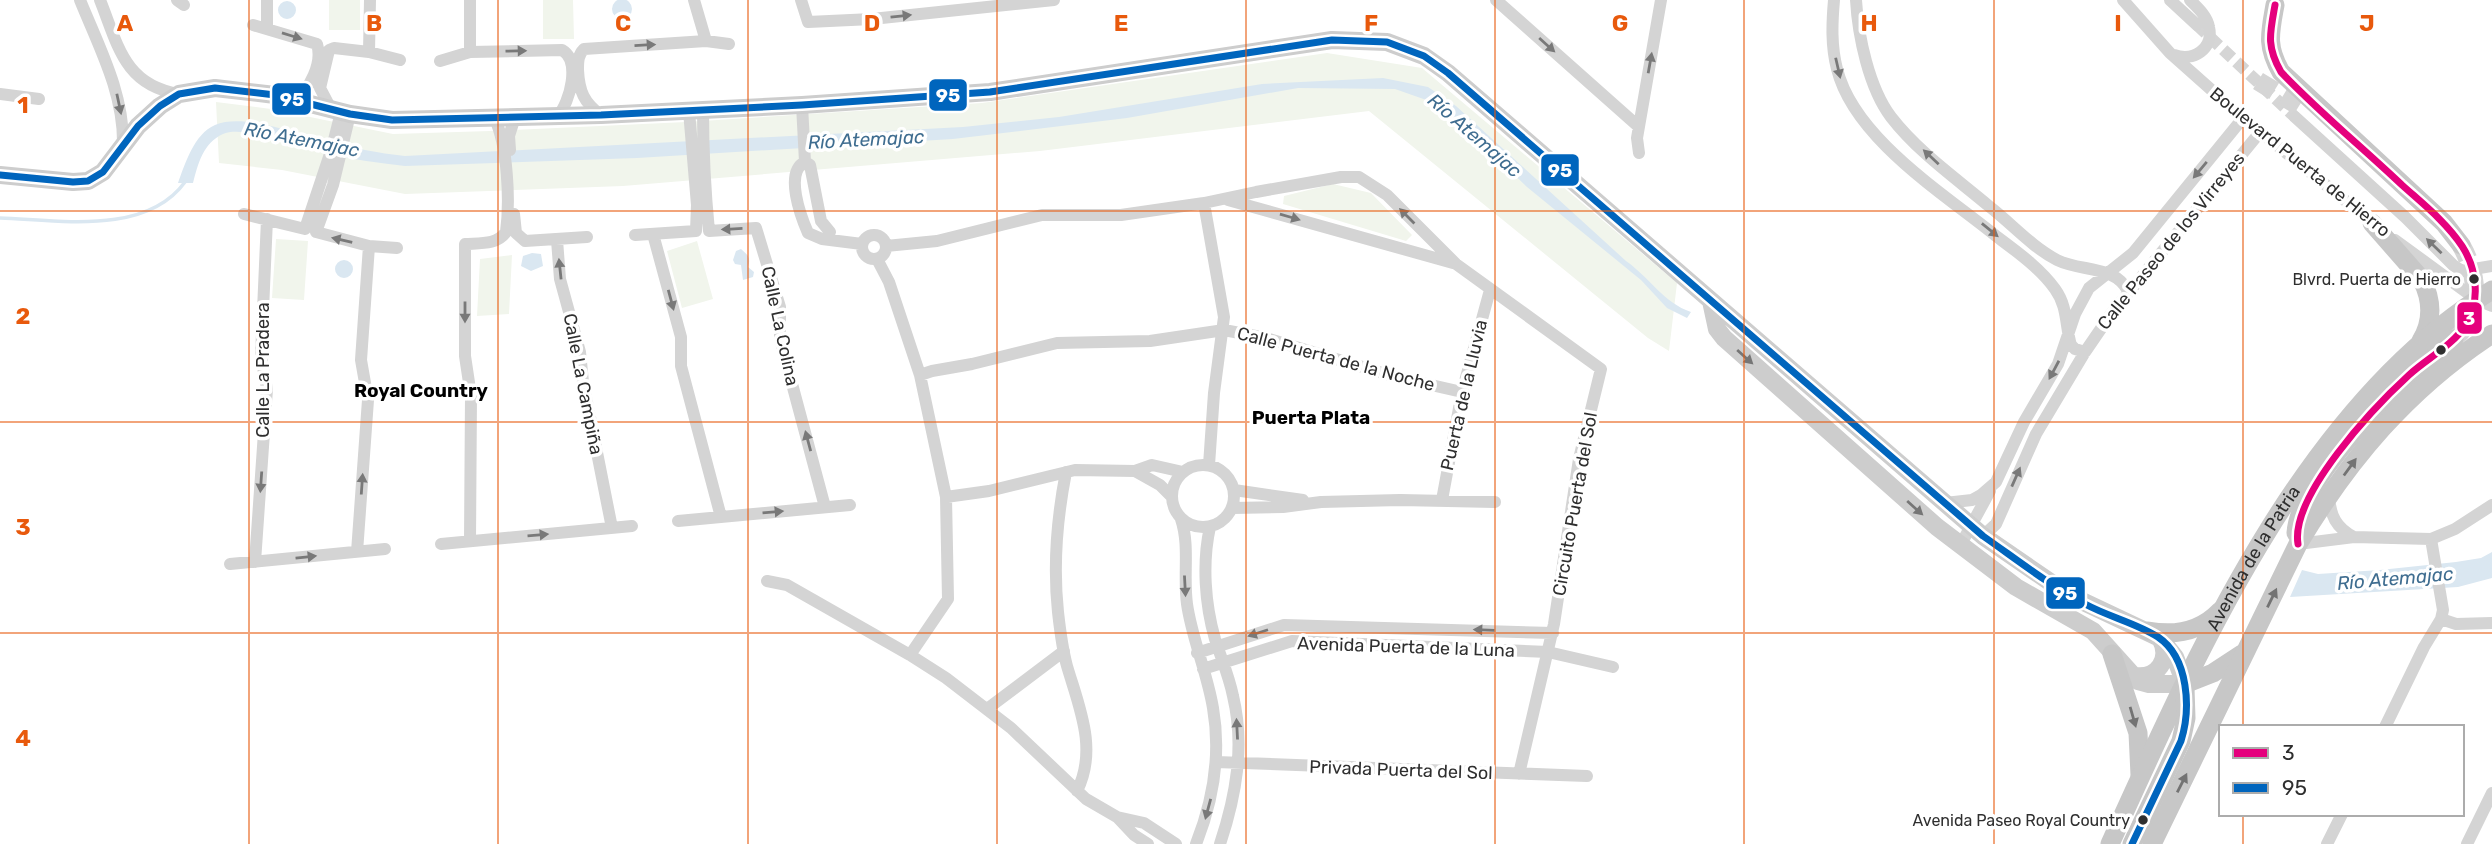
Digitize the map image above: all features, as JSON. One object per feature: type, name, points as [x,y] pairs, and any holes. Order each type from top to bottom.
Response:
[{"type":"main road","points":[[2275,5],[2269,36],[2274,59],[2281,72],[2444,223],[2461,245],[2439,231],[2297,111]]},
{"type":"main road","points":[[2372,223],[2426,288],[2431,314],[2420,344]]},
{"type":"main road","name":"Avenida de la Patria","points":[[2110,844],[2185,684],[2226,605],[2293,492],[2350,417],[2420,344],[2487,299]]},
{"type":"main road","name":"Avenida de la Patria","points":[[2152,844],[2298,544],[2329,496],[2361,451],[2397,410],[2430,379],[2492,334]]},
{"type":"main road","points":[[2298,544],[2296,530],[2301,515],[2314,489],[2335,458],[2392,391],[2454,339]]},
{"type":"main road","points":[[2293,492],[2284,526],[2287,537],[2298,544]]},
{"type":"main road","points":[[2154,635],[2188,631],[2209,621],[2226,605]]},
{"type":"main road","points":[[2132,844],[2184,733],[2185,684],[2214,673],[2245,651]]},
{"type":"main road","points":[[2112,654],[2138,733],[2141,765],[2138,783]]},
{"type":"street","points":[[80,0],[112,78],[121,110],[123,145]]},
{"type":"street","points":[[100,0],[123,59],[130,69],[147,83],[179,94],[206,89],[228,89],[275,96],[341,118],[404,120],[601,115],[696,117],[802,112],[990,92],[1332,40],[1387,42],[1424,56],[1448,73],[1977,531],[2087,606]]},
{"type":"street","points":[[267,0],[267,28]]},
{"type":"street","points":[[369,52],[370,0]]},
{"type":"street","points":[[470,0],[470,52]]},
{"type":"street","points":[[694,0],[706,41]]},
{"type":"street","points":[[801,0],[808,22],[872,19],[1054,0]]},
{"type":"street","points":[[1496,0],[1639,127]]},
{"type":"street","points":[[1639,153],[1637,138],[1661,0]]},
{"type":"street","points":[[1833,0],[1835,59],[1842,85],[1861,118],[1883,145],[2045,278],[2056,290],[2065,307],[2069,336],[2075,349],[2085,352]]},
{"type":"street","points":[[1856,0],[1857,19],[1867,61],[1881,100],[1901,127],[1944,169],[2043,251],[2072,266],[2107,273],[2120,279],[2128,291]]},
{"type":"street","name":"Boulevard Puerta de Hierro","points":[[2123,0],[2170,53],[2244,118],[2372,223],[2487,299]]},
{"type":"street","points":[[2170,0],[2197,25]]},
{"type":"street","points":[[2170,53],[2181,58],[2193,57],[2203,50],[2209,40],[2208,23],[2201,10],[2190,0]]},
{"type":"street","points":[[1833,20],[1857,19]]},
{"type":"street","points":[[253,25],[317,44],[319,47],[310,85],[294,101]]},
{"type":"street","points":[[601,115],[586,102],[578,86],[579,56],[584,48],[706,41],[729,44]]},
{"type":"street","points":[[244,214],[305,229],[332,163],[341,118],[320,88],[327,54],[334,48],[369,52],[400,60]]},
{"type":"street","points":[[440,61],[470,52],[562,50],[566,52],[570,62],[570,92],[566,105],[558,116]]},
{"type":"street","points":[[112,78],[130,69]]},
{"type":"street","points":[[0,94],[39,99]]},
{"type":"street","points":[[0,175],[88,181],[103,172],[150,114],[179,94]]},
{"type":"street","name":"Boulevard Puerta de Hierro","points":[[2297,111],[2452,265],[2462,271],[2492,266]]},
{"type":"street","points":[[802,112],[805,163],[816,173],[826,236]]},
{"type":"street","points":[[494,117],[505,136],[516,233],[525,241],[587,237]]},
{"type":"street","points":[[505,136],[515,117]]},
{"type":"street","name":"Calle La Colina","points":[[635,235],[696,231],[696,117]]},
{"type":"street","name":"Calle Paseo de los Virreyes","points":[[1977,531],[2024,422],[2059,364],[2075,314],[2089,288],[2133,253],[2244,118]]},
{"type":"street","points":[[1883,145],[1901,127]]},
{"type":"street","name":"Calle Paseo de los Virreyes","points":[[1977,531],[1996,524],[2036,434],[2085,352],[2128,291],[2260,131]]},
{"type":"street","points":[[332,163],[333,185],[316,232],[369,246],[397,248]]},
{"type":"street","points":[[805,163],[795,173],[800,212],[808,233],[862,244]]},
{"type":"street","name":"Calle La Colina","points":[[698,168],[706,178],[709,230],[756,228],[780,307],[780,339],[825,507]]},
{"type":"street","points":[[470,541],[471,396],[465,356],[465,244],[495,242],[502,238],[506,232],[510,177]]},
{"type":"street","name":"Circuito Puerta del Sol","points":[[886,246],[937,241],[1042,215],[1121,215],[1204,203],[1341,177],[1359,177],[1387,195],[1456,264],[1601,369],[1579,459],[1553,632],[1519,774]]},
{"type":"street","name":"Circuito Puerta del Sol","points":[[1224,199],[1456,264]]},
{"type":"street","points":[[1204,203],[1224,317],[1209,465]]},
{"type":"street","name":"Calle La Pradera","points":[[255,562],[267,389],[261,356],[267,219]]},
{"type":"street","points":[[653,234],[681,337],[681,366],[721,517]]},
{"type":"street","points":[[877,259],[884,254],[886,246],[883,239],[876,235],[866,238],[862,244],[865,256],[877,259],[889,282],[920,375],[946,497],[948,599],[910,655]]},
{"type":"street","name":"Calle La Campiña","points":[[557,240],[560,279],[580,352],[583,382],[612,528]]},
{"type":"street","points":[[357,552],[368,400],[361,359],[369,246]]},
{"type":"street","name":"Puerta de la Lluvia","points":[[1443,500],[1462,393],[1490,290]]},
{"type":"street","points":[[1711,301],[1717,329],[1960,546],[2016,587],[2093,631],[2138,681],[2149,684],[2185,684],[2175,657],[2154,635],[2087,606],[2070,602],[2030,581],[2016,587]]},
{"type":"street","name":"Calle Puerta de la Noche","points":[[920,375],[1056,343],[1150,341],[1224,330],[1266,338],[1396,377],[1462,393]]},
{"type":"street","points":[[1771,380],[1781,374],[1786,375],[1809,394],[1826,398]]},
{"type":"street","points":[[946,497],[989,491],[1080,470],[1135,471],[1152,465],[1183,472]]},
{"type":"street","points":[[1171,496],[1177,479],[1183,472],[1200,465],[1209,465],[1225,474],[1234,490],[1233,508],[1227,517],[1210,527],[1189,525],[1181,519]]},
{"type":"street","points":[[1878,475],[1885,470],[1894,471],[1928,500],[1945,503],[1972,500],[1996,482]]},
{"type":"street","points":[[1135,471],[1160,485],[1171,496],[1185,532],[1186,600],[1197,653],[1213,708],[1216,762],[1209,804],[1196,844]]},
{"type":"street","points":[[1066,472],[1056,555],[1058,610],[1064,651],[1085,726],[1087,744],[1085,767],[1077,791]]},
{"type":"street","points":[[1234,490],[1321,502]]},
{"type":"street","points":[[2329,496],[2334,519],[2343,530],[2354,537]]},
{"type":"street","points":[[1233,508],[1283,507],[1321,502],[1495,502]]},
{"type":"street","points":[[678,521],[850,505]]},
{"type":"street","points":[[2298,544],[2354,537],[2431,539],[2455,529],[2492,505]]},
{"type":"street","points":[[441,544],[632,526]]},
{"type":"street","points":[[1210,527],[1206,546],[1206,589],[1218,647],[1231,685],[1237,714],[1238,764],[1233,803],[1220,844]]},
{"type":"street","points":[[1960,546],[1977,531]]},
{"type":"street","points":[[2386,725],[2424,647],[2441,619],[2441,593],[2431,539]]},
{"type":"street","points":[[230,564],[385,549]]},
{"type":"street","points":[[767,581],[787,585],[910,655],[987,709],[1029,744],[1077,791],[1117,817],[1134,835],[1148,844]]},
{"type":"street","points":[[2441,619],[2456,624],[2492,623]]},
{"type":"street","name":"Avenida Puerta de la Luna","points":[[1197,653],[1284,625],[1553,632]]},
{"type":"street","points":[[1395,628],[1395,646]]},
{"type":"street","points":[[2132,675],[2147,676],[2160,667],[2165,656],[2154,635]]},
{"type":"street","name":"Avenida Puerta de la Luna","points":[[1203,669],[1293,641],[1548,652],[1613,667]]},
{"type":"street","points":[[987,709],[1064,651]]},
{"type":"street","name":"Privada Puerta del Sol","points":[[1216,762],[1587,776]]},
{"type":"street","points":[[2467,844],[2492,793]]},
{"type":"street","points":[[2327,844],[2341,816]]},
{"type":"street","points":[[1117,817],[1144,823],[1176,844]]},
{"type":"shaded area","points":[[329,0],[360,0],[360,30],[329,30]]},
{"type":"shaded area","points":[[543,0],[573,0],[574,39],[543,39]]},
{"type":"shaded area","points":[[1327,53],[1422,68],[1677,283],[1669,351],[1648,338],[1369,111],[1040,151],[623,186],[405,194],[282,170],[219,163],[216,102],[271,109],[393,134],[490,131],[686,122],[982,103]]},
{"type":"shaded area","points":[[1333,184],[1371,193],[1412,235],[1406,241],[1283,204],[1284,196]]},
{"type":"shaded area","points":[[276,239],[308,241],[304,300],[272,298]]},
{"type":"shaded area","points":[[697,241],[713,299],[682,308],[667,251]]},
{"type":"shaded area","points":[[512,255],[509,314],[477,316],[480,259]]},
{"type":"water","points":[[622,-1],[629,2],[632,9],[629,16],[622,19],[615,16],[612,9],[615,2]]},
{"type":"water","points":[[283,1],[291,1],[296,10],[294,17],[283,19],[278,14],[278,6]]},
{"type":"water","points":[[1383,78],[1428,87],[1456,106],[1665,296],[1691,312],[1687,318],[1667,308],[1641,280],[1527,187],[1432,102],[1395,89],[1298,88],[1127,118],[953,139],[637,158],[405,166],[324,153],[258,134],[232,132],[216,138],[206,148],[193,183],[178,183],[191,150],[201,135],[215,125],[227,122],[255,123],[345,146],[405,156],[963,127],[1059,117],[1262,84]]},
{"type":"water","points":[[741,249],[748,257],[748,267],[754,272],[753,277],[743,280],[741,265],[735,264],[733,260],[736,251]]},
{"type":"water","points":[[541,254],[543,266],[531,271],[521,266],[523,256]]},
{"type":"water","points":[[344,260],[350,263],[353,269],[350,275],[344,278],[338,275],[335,269],[338,263]]},
{"type":"water","points":[[2492,552],[2492,578],[2458,587],[2290,597],[2302,570],[2318,574],[2380,570],[2481,558]]},
{"type":"waterway","name":"Río Atemajac","points":[[0,218],[74,222],[125,218],[148,211],[168,199],[185,182]]},
{"type":"tunnel","points":[[2197,25],[2295,117]]},
{"type":"tunnel","points":[[2258,81],[2299,106]]},
{"type":"tunnel","points":[[2454,339],[2469,318],[2475,294],[2471,270],[2461,245]]},
{"type":"transit line","name":"3","points":[[2275,5],[2270,39],[2281,72],[2449,229],[2467,255],[2475,286],[2470,317],[2460,333],[2409,375],[2337,453],[2307,502],[2299,524],[2298,544]]},
{"type":"transit line","name":"95","points":[[0,175],[88,181],[103,172],[138,126],[160,106],[179,94],[215,88],[275,95],[350,114],[392,120],[601,115],[990,92],[1332,40],[1387,42],[1424,56],[1448,73],[1983,536],[2072,597],[2150,632],[2168,646],[2182,671],[2185,685],[2184,728],[2181,741],[2132,844]]},
{"type":"place","name":"Blvrd. Puerta de Hierro","points":[[2474,279]]},
{"type":"place","name":"Avenida Paseo Royal Country","points":[[2143,820]]},
{"type":"district","name":"Royal Country","points":[[421,390]]},
{"type":"district","name":"Puerta Plata","points":[[1311,417]]}]
